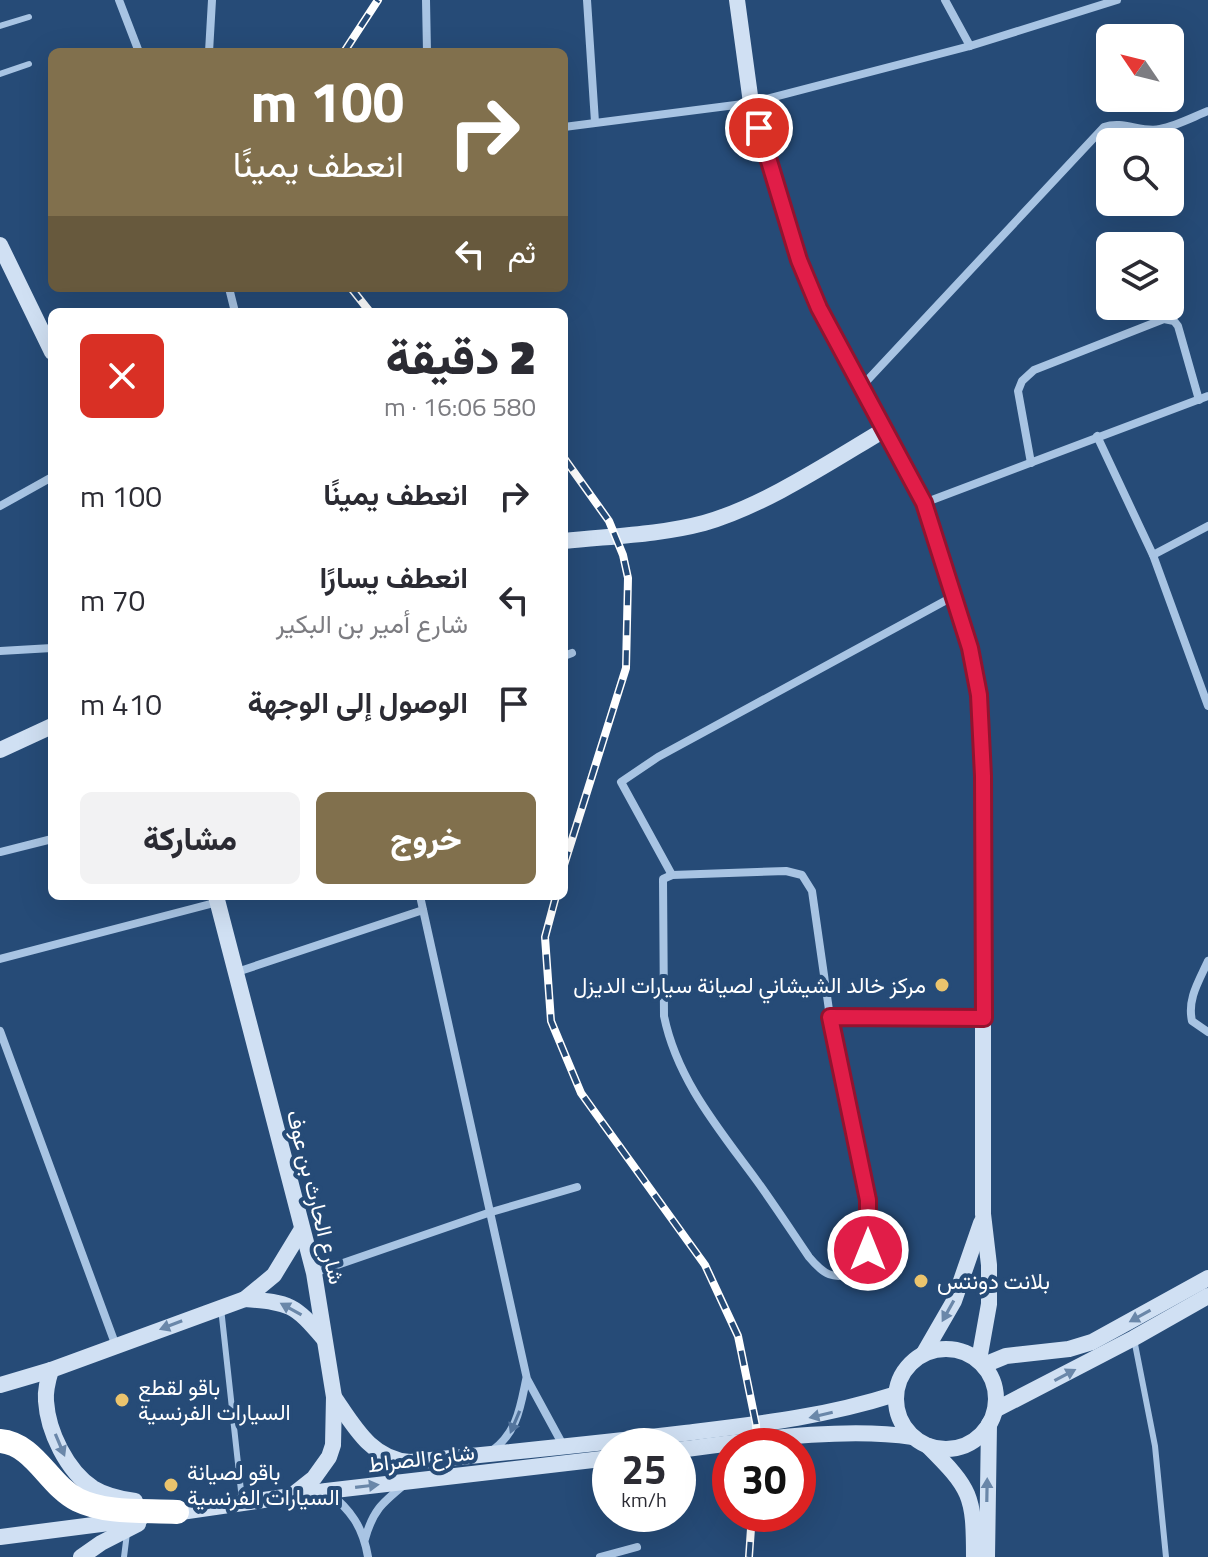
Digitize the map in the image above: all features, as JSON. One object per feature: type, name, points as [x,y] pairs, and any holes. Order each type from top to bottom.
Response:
[{"type":"highway","points":[[4,1441],[27,1452],[52,1481],[79,1501],[104,1508],[187,1511]]},
{"type":"main road","points":[[737,0],[751,103],[799,260],[819,308],[924,503],[970,648],[979,695],[983,776],[983,1214],[989,1265],[989,1304],[982,1363]]},
{"type":"main road","points":[[0,245],[48,344]]},
{"type":"main road","points":[[568,541],[676,529],[708,521],[760,500],[884,430]]},
{"type":"main road","points":[[0,750],[48,728]]},
{"type":"main road","name":"شارع الحارث بن عوف","points":[[217,900],[314,1273],[334,1397],[334,1436],[329,1457],[314,1478],[290,1497]]},
{"type":"main road","points":[[974,1557],[970,1501],[957,1475],[928,1446],[913,1437],[903,1424],[897,1410],[896,1394],[905,1370],[924,1353],[954,1301],[983,1214]]},
{"type":"main road","points":[[245,1299],[274,1275],[302,1229]]},
{"type":"main road","points":[[982,1363],[1006,1356],[1069,1349],[1092,1342],[1208,1278]]},
{"type":"main road","points":[[928,1446],[945,1449],[962,1446],[978,1437],[992,1417],[1208,1296]]},
{"type":"main road","points":[[0,1385],[51,1370],[245,1299],[291,1306],[327,1342]]},
{"type":"main road","points":[[924,1353],[957,1349],[982,1363],[992,1379],[996,1394],[992,1417],[987,1557]]},
{"type":"main road","points":[[51,1370],[46,1391],[48,1415],[59,1444],[77,1475],[90,1487],[112,1497],[187,1511]]},
{"type":"main road","name":"شارع الصراط","points":[[334,1397],[360,1435],[373,1448],[396,1461],[564,1447],[806,1418],[896,1394]]},
{"type":"main road","points":[[696,1448],[758,1440],[869,1433],[913,1437]]},
{"type":"main road","name":"شارع الصراط","points":[[0,1537],[326,1491],[592,1460]]},
{"type":"main road","points":[[81,1557],[151,1517]]},
{"type":"street","points":[[119,0],[137,48]]},
{"type":"street","points":[[209,48],[212,0]]},
{"type":"street","points":[[426,0],[427,48]]},
{"type":"street","points":[[587,0],[595,122]]},
{"type":"street","points":[[945,0],[970,46]]},
{"type":"street","points":[[568,126],[751,103],[970,46],[1102,2],[1117,0]]},
{"type":"street","points":[[861,388],[1104,127],[1120,123],[1148,130],[1160,129],[1208,111]]},
{"type":"street","points":[[924,503],[1031,463],[1097,436],[1203,398],[1174,321],[1164,319],[1034,370],[1027,376],[1018,391],[1031,463]]},
{"type":"street","points":[[1097,436],[1153,555],[1208,706]]},
{"type":"street","points":[[0,506],[48,479]]},
{"type":"street","points":[[1153,555],[1208,526]]},
{"type":"street","points":[[672,875],[621,782],[658,757],[954,596]]},
{"type":"street","points":[[0,651],[48,648]]},
{"type":"street","points":[[0,852],[48,840]]},
{"type":"street","points":[[786,871],[802,875],[812,891],[830,1017],[868,1200],[870,1232],[863,1262],[855,1273],[840,1278],[820,1271],[809,1257],[710,1116],[679,1064],[668,1035],[662,995],[663,879],[672,875],[786,871]]},
{"type":"street","points":[[0,959],[213,900]]},
{"type":"street","points":[[421,900],[527,1379],[564,1447]]},
{"type":"street","points":[[237,972],[423,910]]},
{"type":"street","points":[[1208,961],[1190,1009],[1192,1021],[1208,1032]]},
{"type":"street","points":[[830,1017],[984,1018]]},
{"type":"street","points":[[0,1031],[116,1346]]},
{"type":"street","points":[[314,1273],[488,1213],[577,1187]]},
{"type":"street","points":[[487,1455],[512,1431],[519,1417],[527,1379]]},
{"type":"street","points":[[365,1540],[374,1513],[381,1503],[409,1481]]},
{"type":"street","points":[[326,1491],[350,1511],[365,1540],[368,1557]]},
{"type":"street","points":[[600,1557],[637,1547]]},
{"type":"lane","points":[[0,26],[29,17]]},
{"type":"lane","points":[[0,74],[29,64]]},
{"type":"lane","points":[[221,1306],[243,1503]]},
{"type":"lane","points":[[1134,1338],[1155,1446],[1166,1557]]},
{"type":"lane","points":[[124,1557],[127,1529]]},
{"type":"railway","points":[[347,48],[378,0]]},
{"type":"railway","points":[[354,292],[367,308]]},
{"type":"railway","points":[[568,464],[609,521],[623,555],[628,578],[626,668],[568,852]]},
{"type":"railway","points":[[555,900],[545,937],[551,1021],[581,1093],[705,1265],[738,1336],[756,1428]]},
{"type":"railway","points":[[749,1557],[751,1532]]},
{"type":"place","name":"مركز خالد الشيشاني لصيانة سيارات الديزل","points":[[942,985]]},
{"type":"place","name":"بلانت دونتس","points":[[921,1281]]},
{"type":"place","name":"باقو لقطع السيارات الفرنسية","points":[[122,1400]]},
{"type":"place","name":"باقو لصيانة السيارات الفرنسية","points":[[171,1485]]},
{"type":"route","points":[[759,128],[799,260],[819,308],[924,503],[970,648],[979,695],[983,776],[984,1018],[830,1017],[868,1200],[868,1250]]}]
